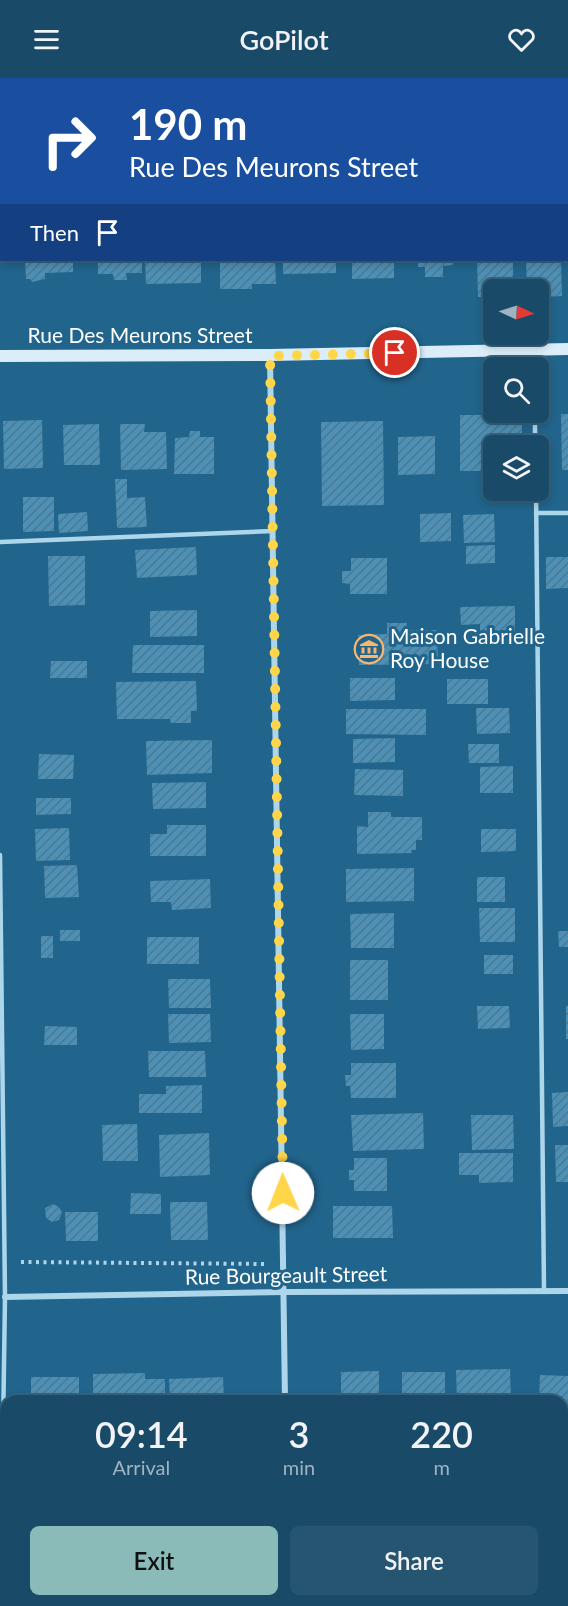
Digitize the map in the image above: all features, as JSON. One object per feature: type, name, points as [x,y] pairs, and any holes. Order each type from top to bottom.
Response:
[{"type":"street","name":"Rue Des Meurons Street","points":[[0,356],[270,356],[568,349]]},
{"type":"street","points":[[270,356],[285,1395]]},
{"type":"street","name":"Rue Bourgeault Street","points":[[5,1297],[285,1292],[568,1291]]},
{"type":"lane","points":[[534,350],[534,357]]},
{"type":"lane","points":[[536,501],[544,1291]]},
{"type":"lane","points":[[536,513],[568,513]]},
{"type":"lane","points":[[0,542],[273,531]]},
{"type":"lane","points":[[0,855],[5,1297],[4,1395]]},
{"type":"path","points":[[4,1262],[284,1264]]},
{"type":"building","points":[[25,261],[73,261],[73,272],[45,273],[45,279],[32,282],[26,279]]},
{"type":"building","points":[[98,261],[142,261],[142,273],[126,273],[127,280],[114,280],[113,274],[98,274]]},
{"type":"building","points":[[145,261],[201,261],[201,283],[146,284]]},
{"type":"building","points":[[220,261],[275,261],[276,284],[252,284],[252,289],[220,289]]},
{"type":"building","points":[[283,261],[336,261],[336,273],[283,274]]},
{"type":"building","points":[[352,261],[394,261],[394,278],[352,279]]},
{"type":"building","points":[[418,261],[453,261],[453,265],[443,266],[443,277],[425,277],[425,267],[418,267]]},
{"type":"building","points":[[477,261],[513,261],[513,279],[483,279],[483,297],[478,297]]},
{"type":"building","points":[[526,261],[561,261],[562,296],[549,297],[549,279],[527,279]]},
{"type":"building","points":[[561,414],[568,414],[568,470],[562,470]]},
{"type":"building","points":[[460,415],[483,415],[483,423],[522,423],[522,435],[483,435],[483,471],[460,471]]},
{"type":"building","points":[[42,420],[43,468],[4,469],[3,421]]},
{"type":"building","points":[[383,421],[384,505],[322,506],[321,422]]},
{"type":"building","points":[[99,424],[100,465],[64,465],[63,425]]},
{"type":"building","points":[[120,424],[145,424],[144,432],[166,432],[167,469],[121,470]]},
{"type":"building","points":[[190,431],[200,431],[200,437],[214,437],[214,474],[174,474],[175,438],[189,437]]},
{"type":"building","points":[[435,436],[435,474],[398,475],[398,437]]},
{"type":"building","points":[[115,479],[127,479],[127,498],[145,497],[147,527],[117,528]]},
{"type":"building","points":[[23,497],[54,497],[54,531],[23,532]]},
{"type":"building","points":[[87,512],[88,531],[59,533],[58,514]]},
{"type":"building","points":[[451,513],[451,541],[420,542],[420,514]]},
{"type":"building","points":[[494,514],[495,542],[464,543],[463,515]]},
{"type":"building","points":[[495,545],[495,563],[466,564],[466,546]]},
{"type":"building","points":[[196,547],[197,575],[137,578],[135,550]]},
{"type":"building","points":[[48,556],[85,556],[85,605],[49,606]]},
{"type":"building","points":[[546,557],[568,557],[568,588],[546,589]]},
{"type":"building","points":[[351,558],[387,558],[387,594],[350,594],[350,584],[342,583],[342,571],[351,571]]},
{"type":"building","points":[[515,606],[515,642],[480,643],[480,624],[461,625],[460,607]]},
{"type":"building","points":[[197,610],[197,636],[150,637],[150,611]]},
{"type":"building","points":[[387,623],[407,623],[407,630],[437,630],[438,664],[359,665],[358,635],[387,634]]},
{"type":"building","points":[[133,645],[204,645],[204,673],[132,673]]},
{"type":"building","points":[[51,661],[87,661],[87,678],[50,678]]},
{"type":"building","points":[[350,678],[395,678],[395,700],[350,701]]},
{"type":"building","points":[[447,679],[488,679],[488,704],[447,704]]},
{"type":"building","points":[[196,681],[197,711],[191,711],[191,723],[171,723],[170,719],[117,719],[116,682]]},
{"type":"building","points":[[476,708],[509,708],[510,733],[477,734]]},
{"type":"building","points":[[346,709],[426,709],[426,735],[346,734]]},
{"type":"building","points":[[395,738],[395,762],[353,763],[353,739]]},
{"type":"building","points":[[212,740],[212,773],[147,775],[146,741]]},
{"type":"building","points":[[468,744],[499,744],[499,763],[469,763]]},
{"type":"building","points":[[39,754],[74,755],[73,779],[38,779]]},
{"type":"building","points":[[513,766],[513,793],[480,793],[480,767]]},
{"type":"building","points":[[355,769],[403,770],[403,796],[354,795]]},
{"type":"building","points":[[206,782],[206,808],[153,809],[152,783]]},
{"type":"building","points":[[36,798],[71,798],[71,814],[36,815]]},
{"type":"building","points":[[368,812],[391,812],[391,817],[422,817],[422,840],[416,840],[416,850],[411,850],[412,853],[357,854],[357,826],[368,827]]},
{"type":"building","points":[[167,825],[206,825],[206,856],[150,856],[150,834],[167,834]]},
{"type":"building","points":[[69,828],[70,860],[36,861],[35,829]]},
{"type":"building","points":[[481,829],[516,829],[516,851],[481,852]]},
{"type":"building","points":[[77,865],[79,897],[45,898],[44,866]]},
{"type":"building","points":[[414,868],[414,901],[346,902],[346,869]]},
{"type":"building","points":[[477,877],[505,877],[505,902],[477,902]]},
{"type":"building","points":[[210,879],[211,908],[172,910],[171,902],[151,902],[150,881]]},
{"type":"building","points":[[479,908],[515,908],[515,942],[480,942]]},
{"type":"building","points":[[394,913],[394,948],[351,948],[350,914]]},
{"type":"building","points":[[60,930],[80,930],[80,941],[60,941]]},
{"type":"building","points":[[558,931],[568,931],[568,947],[559,947]]},
{"type":"building","points":[[41,936],[53,936],[53,958],[41,958]]},
{"type":"building","points":[[147,937],[199,937],[199,964],[147,964]]},
{"type":"building","points":[[484,955],[513,955],[513,974],[484,974]]},
{"type":"building","points":[[350,960],[388,960],[388,1000],[350,1000]]},
{"type":"building","points":[[168,979],[210,979],[211,1008],[169,1008]]},
{"type":"building","points":[[477,1006],[509,1006],[510,1028],[478,1029]]},
{"type":"building","points":[[566,1006],[568,1006],[568,1039],[566,1039]]},
{"type":"building","points":[[168,1014],[210,1014],[211,1042],[169,1043]]},
{"type":"building","points":[[350,1014],[384,1014],[384,1049],[351,1050]]},
{"type":"building","points":[[45,1026],[77,1027],[77,1045],[44,1045]]},
{"type":"building","points":[[148,1051],[205,1051],[206,1077],[149,1077]]},
{"type":"building","points":[[351,1063],[396,1063],[396,1098],[351,1098],[350,1086],[346,1086],[345,1075],[351,1075]]},
{"type":"building","points":[[202,1085],[202,1113],[139,1113],[139,1094],[166,1094],[166,1086]]},
{"type":"building","points":[[568,1092],[568,1126],[553,1127],[552,1093]]},
{"type":"building","points":[[423,1113],[424,1149],[353,1151],[351,1115]]},
{"type":"building","points":[[471,1115],[513,1115],[514,1149],[472,1150]]},
{"type":"building","points":[[137,1124],[138,1161],[103,1161],[102,1125]]},
{"type":"building","points":[[209,1133],[210,1175],[160,1177],[159,1135]]},
{"type":"building","points":[[555,1145],[568,1145],[568,1182],[556,1182]]},
{"type":"building","points":[[459,1153],[513,1153],[513,1182],[479,1183],[479,1175],[459,1175]]},
{"type":"building","points":[[354,1158],[387,1158],[387,1191],[354,1191],[354,1180],[349,1180],[349,1170],[354,1170]]},
{"type":"building","points":[[131,1193],[161,1194],[161,1214],[130,1214]]},
{"type":"building","points":[[170,1202],[207,1202],[208,1240],[171,1240]]},
{"type":"building","points":[[53,1204],[59,1207],[62,1213],[59,1220],[52,1222],[46,1218],[45,1208]]},
{"type":"building","points":[[333,1206],[392,1206],[393,1238],[333,1238]]},
{"type":"building","points":[[65,1212],[98,1212],[98,1241],[66,1241]]},
{"type":"building","points":[[510,1369],[511,1395],[457,1395],[456,1370]]},
{"type":"building","points":[[379,1371],[379,1395],[341,1395],[341,1372]]},
{"type":"building","points":[[402,1372],[445,1372],[445,1395],[402,1395]]},
{"type":"building","points":[[145,1373],[145,1379],[165,1379],[165,1395],[93,1395],[93,1374]]},
{"type":"building","points":[[540,1375],[568,1376],[568,1395],[539,1395]]},
{"type":"building","points":[[31,1377],[79,1377],[79,1395],[31,1395]]},
{"type":"building","points":[[223,1377],[224,1395],[170,1395],[169,1379]]},
{"type":"place","name":"Maison Gabrielle Roy House","points":[[369,649]]},
{"type":"route","points":[[283,1193],[270,356],[395,353]]}]
